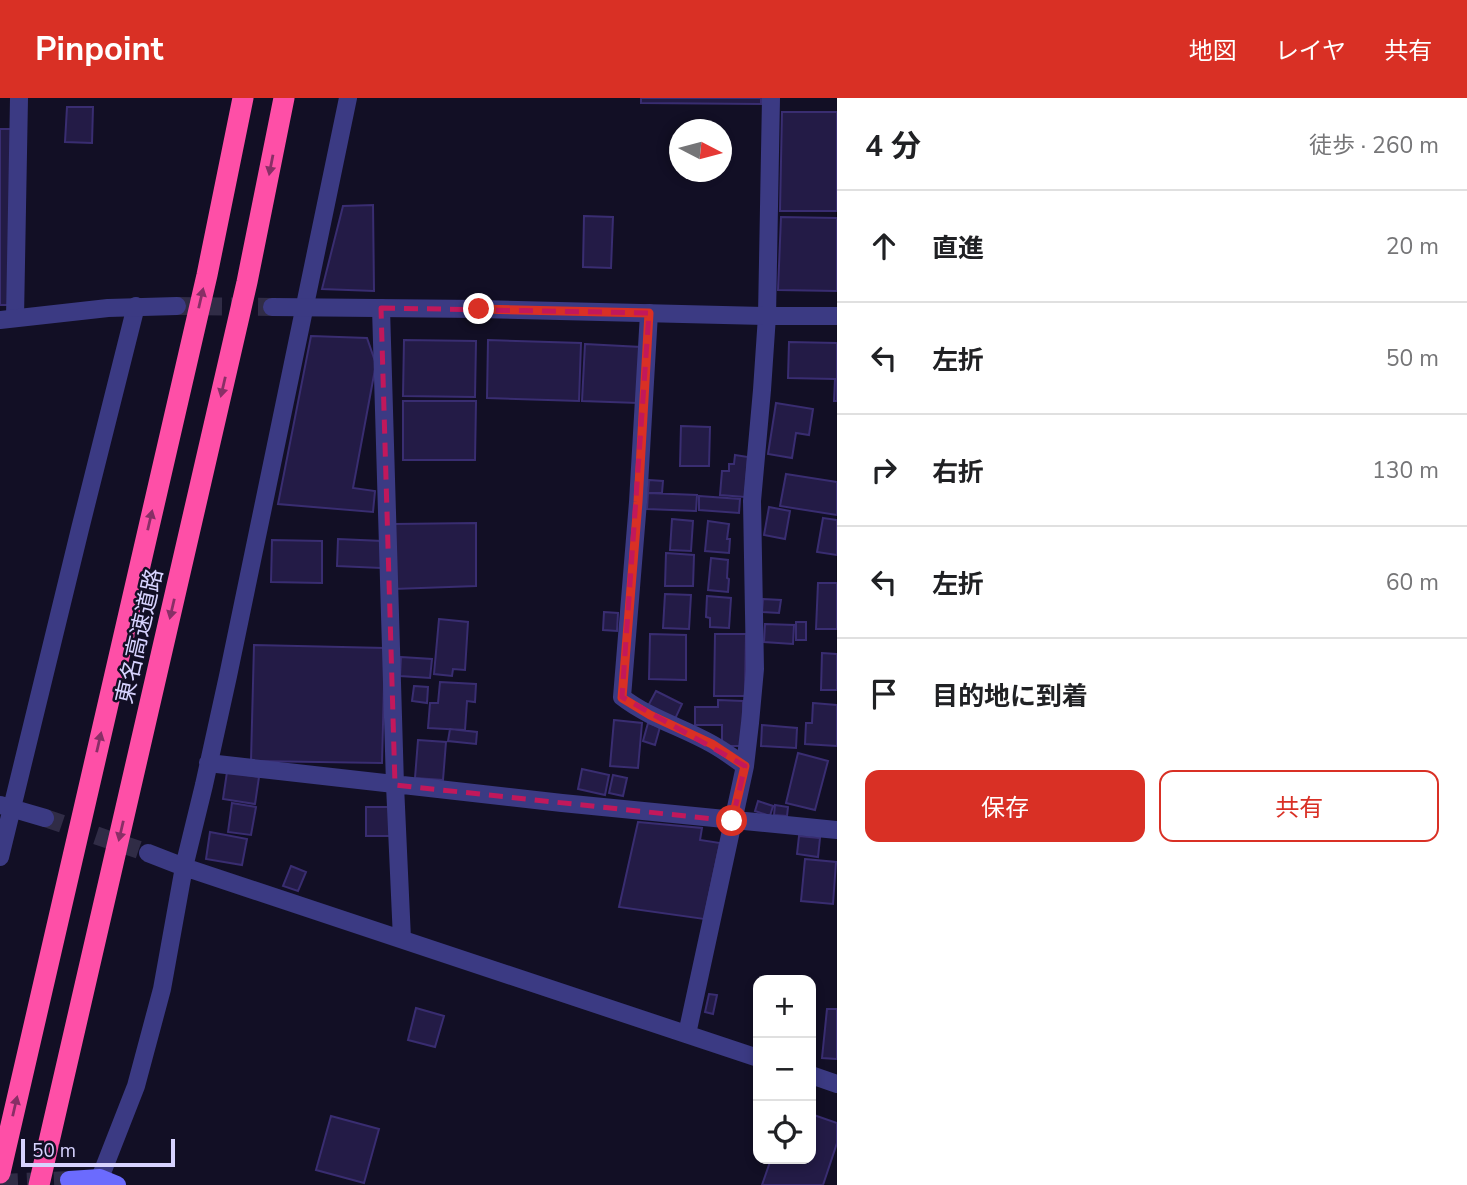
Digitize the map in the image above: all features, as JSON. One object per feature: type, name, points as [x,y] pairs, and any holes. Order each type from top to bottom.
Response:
[{"type":"highway","name":"東名高速道路","points":[[0,1173],[204,288],[243,98]]},
{"type":"highway","name":"東名高速道路","points":[[39,1185],[247,282],[284,98]]},
{"type":"main road","points":[[69,1180],[100,1178],[117,1185]]},
{"type":"street","points":[[19,98],[8,319],[136,306],[177,306]]},
{"type":"street","points":[[100,1178],[136,1086],[162,989],[184,867],[348,98]]},
{"type":"street","points":[[687,1034],[745,766],[755,669],[752,501],[767,316],[771,98]]},
{"type":"street","points":[[0,858],[6,806],[136,306]]},
{"type":"street","points":[[272,307],[837,316]]},
{"type":"street","points":[[381,309],[401,939]]},
{"type":"street","points":[[649,313],[638,502],[622,698],[650,715],[712,744],[745,766]]},
{"type":"street","points":[[208,763],[837,831]]},
{"type":"street","points":[[6,806],[45,818]]},
{"type":"street","points":[[148,853],[753,1056]]},
{"type":"street","points":[[816,1077],[837,1084]]},
{"type":"highlighted area","points":[[381,308],[649,313],[622,697],[745,766],[732,821],[395,785]]},
{"type":"building","points":[[641,98],[761,98],[761,104],[641,103]]},
{"type":"building","points":[[67,107],[93,107],[92,143],[65,142]]},
{"type":"building","points":[[782,112],[837,112],[837,211],[780,211]]},
{"type":"building","points":[[0,129],[12,129],[10,305],[0,305]]},
{"type":"building","points":[[373,205],[374,291],[322,289],[343,206]]},
{"type":"building","points":[[584,216],[613,217],[611,268],[583,267]]},
{"type":"building","points":[[781,217],[837,218],[837,291],[778,290]]},
{"type":"building","points":[[311,336],[367,338],[376,364],[353,488],[375,491],[373,512],[278,504]]},
{"type":"building","points":[[404,340],[476,341],[475,397],[403,396]]},
{"type":"building","points":[[488,340],[581,343],[579,401],[487,398]]},
{"type":"building","points":[[789,342],[837,343],[837,401],[834,401],[835,379],[788,378]]},
{"type":"building","points":[[585,344],[641,347],[638,403],[582,401]]},
{"type":"building","points":[[403,401],[476,401],[475,460],[403,460]]},
{"type":"building","points":[[776,403],[813,409],[809,435],[796,433],[792,458],[768,454]]},
{"type":"building","points":[[681,426],[710,427],[709,466],[680,466]]},
{"type":"building","points":[[735,455],[748,457],[745,497],[720,495],[722,471],[729,471],[729,464],[734,464]]},
{"type":"building","points":[[786,474],[837,482],[837,515],[780,506]]},
{"type":"building","points":[[649,480],[663,481],[662,493],[648,493]]},
{"type":"building","points":[[648,493],[697,495],[696,511],[647,509]]},
{"type":"building","points":[[699,496],[740,499],[739,513],[699,510]]},
{"type":"building","points":[[769,507],[790,511],[785,539],[764,535]]},
{"type":"building","points":[[823,518],[837,520],[837,555],[817,552]]},
{"type":"building","points":[[672,519],[693,521],[691,551],[670,550]]},
{"type":"building","points":[[708,521],[729,524],[729,553],[705,551]]},
{"type":"building","points":[[476,523],[476,586],[394,589],[394,524]]},
{"type":"building","points":[[338,539],[382,541],[381,568],[337,566]]},
{"type":"building","points":[[272,540],[322,541],[322,583],[271,582]]},
{"type":"building","points":[[666,553],[694,555],[693,586],[665,586]]},
{"type":"building","points":[[711,558],[728,560],[728,592],[708,590]]},
{"type":"building","points":[[818,583],[837,583],[837,629],[816,629]]},
{"type":"building","points":[[665,594],[691,595],[689,629],[663,628]]},
{"type":"building","points":[[707,596],[731,598],[729,628],[710,627],[710,618],[706,617]]},
{"type":"building","points":[[763,599],[781,600],[779,613],[762,612]]},
{"type":"building","points":[[604,612],[618,613],[617,631],[603,630]]},
{"type":"building","points":[[439,619],[468,622],[465,670],[453,669],[452,676],[434,674]]},
{"type":"building","points":[[796,622],[806,622],[806,640],[796,640]]},
{"type":"building","points":[[765,624],[794,625],[793,644],[764,642]]},
{"type":"building","points":[[650,634],[686,635],[686,680],[649,679]]},
{"type":"building","points":[[715,634],[746,634],[745,696],[714,696]]},
{"type":"building","points":[[254,645],[385,648],[382,763],[251,761]]},
{"type":"building","points":[[822,653],[837,654],[837,690],[821,690]]},
{"type":"building","points":[[401,657],[432,659],[430,678],[400,676]]},
{"type":"building","points":[[440,682],[476,684],[475,702],[467,701],[465,730],[428,728],[430,703],[438,703]]},
{"type":"building","points":[[414,686],[428,687],[427,703],[412,701]]},
{"type":"building","points":[[656,691],[682,704],[675,719],[648,706]]},
{"type":"building","points":[[718,700],[743,701],[743,746],[722,746],[722,725],[695,725],[695,707],[718,707]]},
{"type":"building","points":[[813,703],[837,705],[837,746],[805,744],[806,723],[812,723]]},
{"type":"building","points":[[614,720],[642,723],[638,768],[610,766]]},
{"type":"building","points":[[648,723],[660,727],[655,745],[643,741]]},
{"type":"building","points":[[762,725],[797,728],[796,748],[761,746]]},
{"type":"building","points":[[450,729],[477,732],[476,744],[448,741]]},
{"type":"building","points":[[418,740],[446,742],[443,780],[415,778]]},
{"type":"building","points":[[798,753],[828,761],[815,810],[786,803]]},
{"type":"building","points":[[582,769],[609,775],[605,795],[578,789]]},
{"type":"building","points":[[227,772],[259,777],[255,804],[223,799]]},
{"type":"building","points":[[613,775],[627,778],[623,796],[609,793]]},
{"type":"building","points":[[758,801],[773,806],[770,816],[755,811]]},
{"type":"building","points":[[232,803],[256,807],[251,835],[228,832]]},
{"type":"building","points":[[775,805],[788,807],[787,816],[774,815]]},
{"type":"building","points":[[366,807],[390,807],[390,836],[366,836]]},
{"type":"building","points":[[638,822],[702,828],[700,840],[720,843],[704,919],[619,907]]},
{"type":"building","points":[[210,832],[247,839],[242,865],[206,859]]},
{"type":"building","points":[[799,836],[820,838],[818,857],[797,854]]},
{"type":"building","points":[[805,859],[836,862],[833,904],[801,901]]},
{"type":"building","points":[[291,866],[306,872],[298,891],[283,886]]},
{"type":"building","points":[[709,994],[717,995],[713,1014],[705,1012]]},
{"type":"building","points":[[416,1008],[444,1016],[435,1047],[408,1040]]},
{"type":"building","points":[[827,1009],[837,1009],[837,1059],[822,1058]]},
{"type":"building","points":[[331,1116],[379,1129],[364,1183],[316,1170]]},
{"type":"building","points":[[816,1116],[837,1123],[837,1143],[823,1185],[762,1185],[769,1164],[816,1164]]},
{"type":"tunnel","points":[[177,306],[272,307]]},
{"type":"tunnel","points":[[45,818],[148,853]]},
{"type":"tunnel","points":[[0,1183],[69,1180]]},
{"type":"route","points":[[479,309],[649,313],[638,502],[622,698],[634,707],[712,744],[745,766],[732,821]]}]
